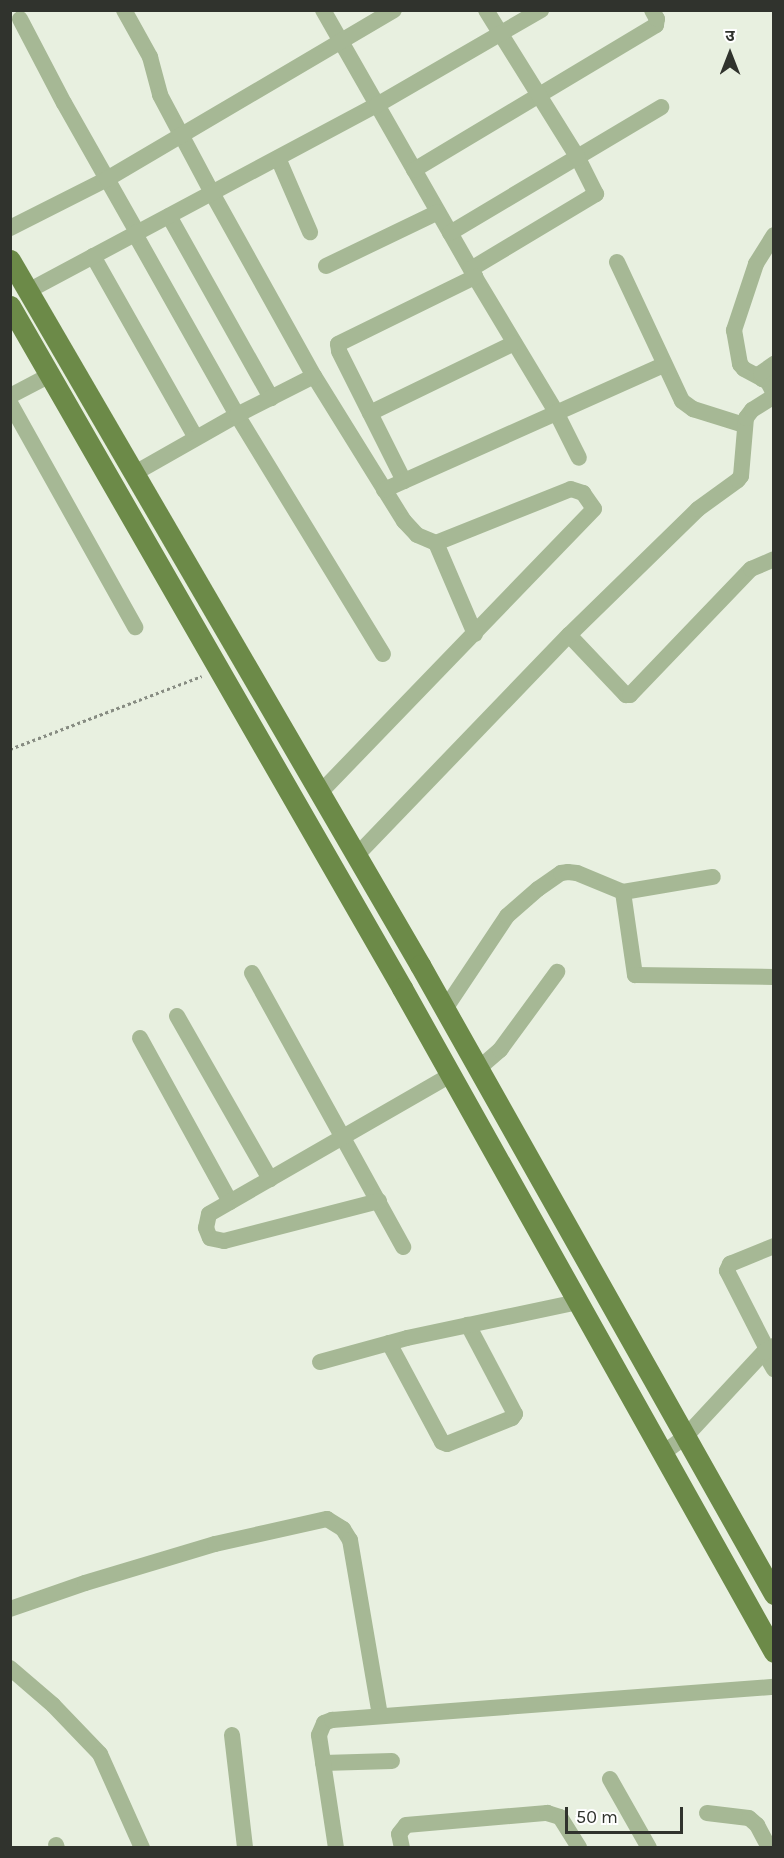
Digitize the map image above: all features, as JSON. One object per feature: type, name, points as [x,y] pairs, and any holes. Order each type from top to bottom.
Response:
[{"type":"main road","points":[[10,260],[321,792],[774,1594]]},
{"type":"main road","points":[[10,306],[451,1075],[774,1652]]},
{"type":"street","points":[[36,10],[15,21],[137,232],[135,234],[237,415],[383,654]]},
{"type":"street","points":[[124,10],[150,57],[159,95],[212,193],[314,376],[410,528],[427,541],[436,543],[571,489],[583,493],[593,505],[592,513],[321,792]]},
{"type":"street","points":[[323,10],[473,273],[556,412],[579,458]]},
{"type":"street","points":[[10,228],[107,179],[394,10]]},
{"type":"street","points":[[404,481],[339,351],[338,344],[473,273],[593,199],[596,194],[578,158],[486,10]]},
{"type":"street","points":[[28,291],[377,105],[541,10]]},
{"type":"street","points":[[414,170],[656,25],[657,19],[652,10]]},
{"type":"street","points":[[450,233],[662,106]]},
{"type":"street","points":[[278,158],[310,232]]},
{"type":"street","points":[[326,266],[438,212]]},
{"type":"street","points":[[169,216],[271,398]]},
{"type":"street","points":[[357,855],[569,635],[698,509],[741,476],[744,425],[752,410],[774,395],[768,382],[744,369],[740,363],[734,330],[756,264],[774,235]]},
{"type":"street","points":[[93,256],[196,438]]},
{"type":"street","points":[[617,262],[678,396],[687,405],[744,425]]},
{"type":"street","points":[[370,412],[514,343]]},
{"type":"street","points":[[762,379],[761,373],[774,364]]},
{"type":"street","points":[[384,490],[664,365]]},
{"type":"street","points":[[10,396],[50,375]]},
{"type":"street","points":[[135,473],[237,415],[314,376]]},
{"type":"street","points":[[10,403],[135,627]]},
{"type":"street","points":[[436,543],[475,634]]},
{"type":"street","points":[[569,635],[626,695],[630,695],[750,569],[774,559]]},
{"type":"street","points":[[445,1009],[507,916],[561,873],[577,873],[623,892],[713,877]]},
{"type":"street","points":[[623,892],[635,975],[774,977]]},
{"type":"street","points":[[478,1069],[500,1050],[557,972]]},
{"type":"street","points":[[252,974],[403,1246]]},
{"type":"street","points":[[177,1016],[270,1179]]},
{"type":"street","points":[[140,1038],[230,1202]]},
{"type":"street","points":[[379,1201],[217,1241],[210,1238],[206,1220],[209,1214],[451,1075]]},
{"type":"street","points":[[774,1246],[730,1264],[727,1271],[768,1349],[774,1369]]},
{"type":"street","points":[[320,1362],[388,1343],[578,1302]]},
{"type":"street","points":[[388,1343],[442,1442],[447,1444],[512,1418],[515,1413],[468,1325]]},
{"type":"street","points":[[663,1453],[685,1437],[768,1349]]},
{"type":"street","points":[[10,1610],[85,1583],[214,1544],[327,1518],[343,1529],[350,1540],[381,1715]]},
{"type":"street","points":[[10,1668],[52,1705],[100,1754],[142,1848]]},
{"type":"street","points":[[336,1848],[319,1735],[324,1723],[381,1715],[774,1687]]},
{"type":"street","points":[[232,1735],[245,1848]]},
{"type":"street","points":[[323,1763],[392,1761]]},
{"type":"street","points":[[610,1779],[649,1848]]},
{"type":"street","points":[[402,1848],[399,1833],[406,1825],[547,1813],[560,1817],[579,1848]]},
{"type":"street","points":[[707,1814],[749,1818],[757,1825],[769,1848]]},
{"type":"path","points":[[10,749],[220,669]]}]
